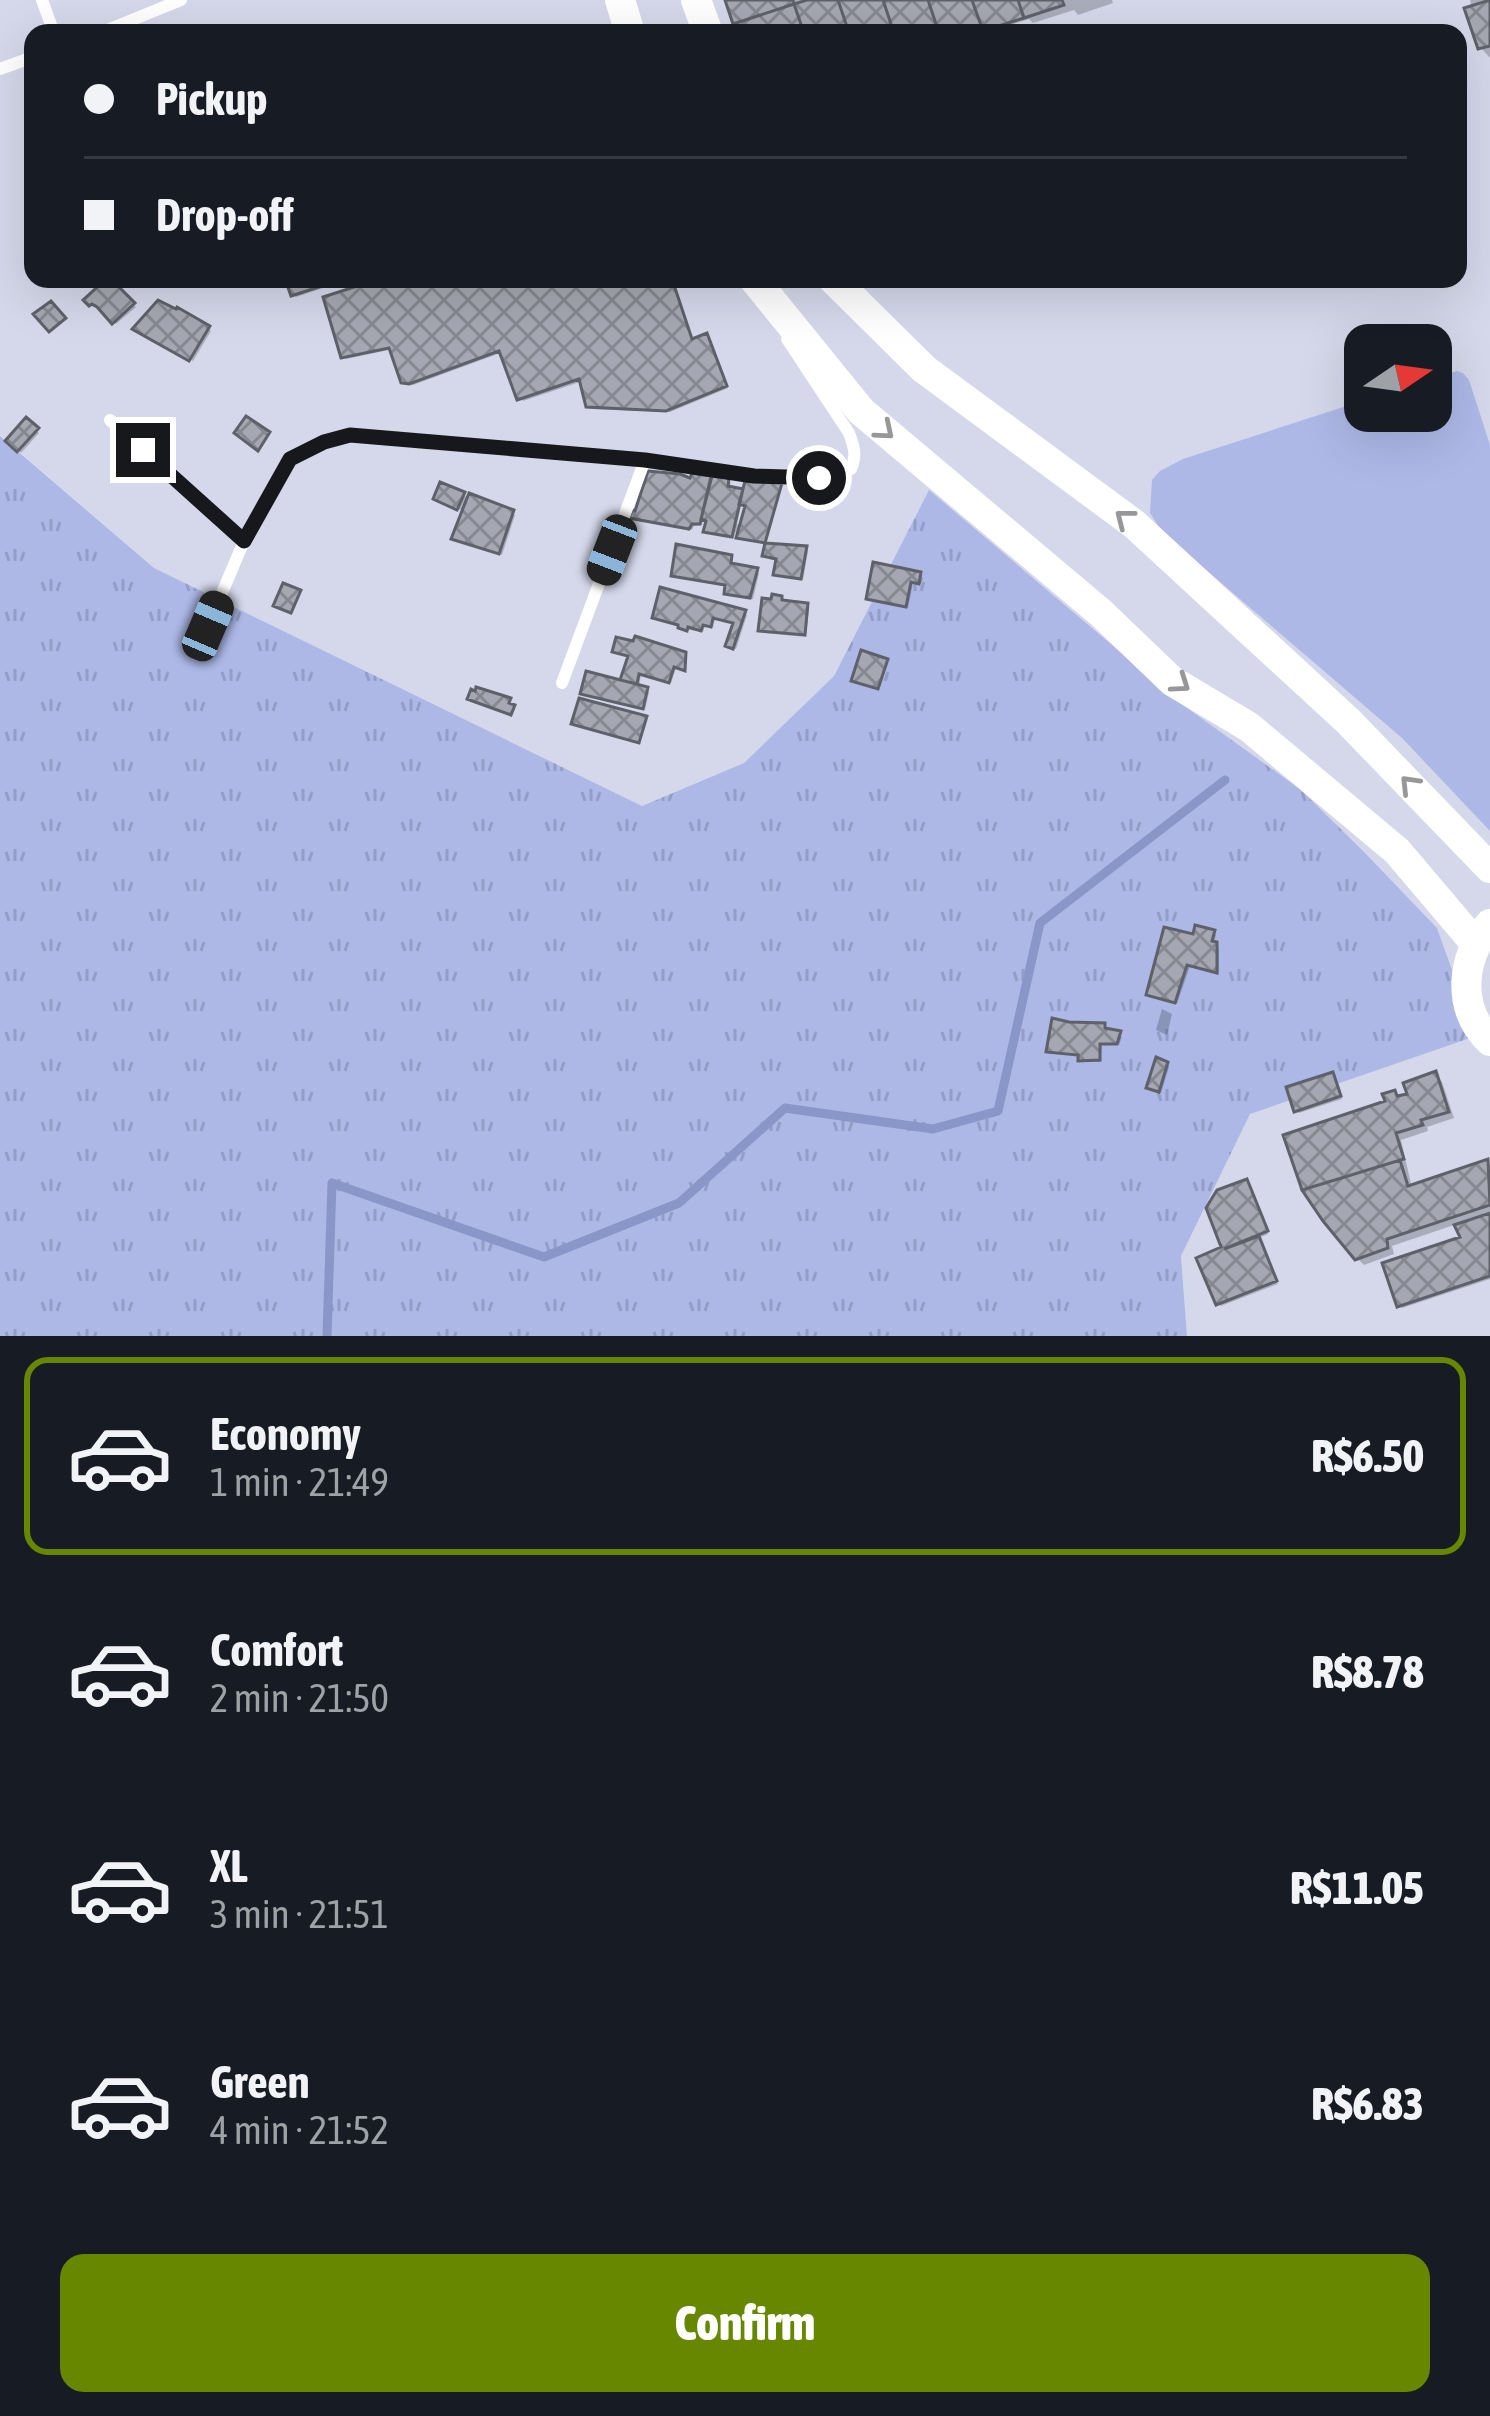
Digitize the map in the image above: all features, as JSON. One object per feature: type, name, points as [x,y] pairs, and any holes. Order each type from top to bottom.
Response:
[{"type":"street","points":[[761,288],[861,411],[1101,613],[1172,680],[1249,727],[1396,851],[1483,933],[1467,966],[1466,990],[1471,1014],[1490,1041]]},
{"type":"street","points":[[842,288],[924,369],[1133,524],[1348,721],[1490,868]]},
{"type":"lane","points":[[122,24],[182,0]]},
{"type":"lane","points":[[208,626],[244,541],[290,459],[350,435],[645,460],[754,476],[819,478],[851,469],[855,461],[849,433],[789,345],[782,314]]},
{"type":"lane","points":[[110,420],[244,541]]},
{"type":"lane","points":[[562,683],[645,460]]},
{"type":"shaded area","points":[[0,0],[1490,0],[1490,1336],[1187,1336],[1181,1256],[1250,1114],[1475,1030],[1437,928],[1300,789],[1183,705],[929,491],[834,676],[744,763],[642,806],[154,568],[0,435]]},
{"type":"green space","points":[[1452,373],[1463,373],[1469,380],[1490,445],[1490,831],[1402,738],[1162,532],[1150,513],[1152,480],[1160,471],[1183,459],[1344,407],[1344,432],[1452,432]]},
{"type":"green space","points":[[0,436],[154,568],[642,806],[744,763],[834,676],[929,490],[1183,705],[1300,789],[1364,852],[1437,928],[1476,1036],[1250,1114],[1181,1256],[1187,1336],[0,1336]]},
{"type":"building","points":[[725,0],[793,0],[794,4],[733,24]]},
{"type":"building","points":[[838,0],[846,24],[801,24],[794,4]]},
{"type":"building","points":[[838,0],[883,0],[891,24],[846,24]]},
{"type":"building","points":[[883,0],[928,0],[936,24],[891,24]]},
{"type":"building","points":[[928,0],[972,0],[981,24],[936,24]]},
{"type":"building","points":[[972,0],[1018,0],[1024,18],[981,24]]},
{"type":"building","points":[[1018,0],[1062,0],[1064,5],[1024,18]]},
{"type":"building","points":[[1490,0],[1490,46],[1478,49],[1464,8]]},
{"type":"building","points":[[794,4],[801,24],[733,24]]},
{"type":"building","points":[[96,288],[120,288],[135,303],[112,324],[83,300]]},
{"type":"building","points":[[288,288],[316,288],[291,296]]},
{"type":"building","points":[[351,288],[675,288],[692,339],[707,333],[727,386],[666,411],[586,407],[579,379],[517,400],[499,351],[401,383],[389,348],[341,358],[323,297]]},
{"type":"building","points":[[158,300],[210,326],[189,361],[132,329]]},
{"type":"building","points":[[51,301],[66,318],[49,332],[33,314]]},
{"type":"building","points":[[246,416],[270,432],[258,451],[234,433]]},
{"type":"building","points":[[26,417],[39,428],[17,452],[5,441]]},
{"type":"building","points":[[648,471],[690,478],[692,473],[711,476],[700,524],[689,529],[629,518]]},
{"type":"building","points":[[712,476],[729,478],[728,486],[743,489],[732,537],[703,532],[706,521],[701,519]]},
{"type":"building","points":[[745,481],[782,483],[765,543],[736,538],[745,506],[739,504]]},
{"type":"building","points":[[440,482],[465,492],[457,510],[433,499]]},
{"type":"building","points":[[469,493],[514,510],[499,554],[451,539]]},
{"type":"building","points":[[765,543],[807,546],[801,579],[773,575],[776,559],[762,556]]},
{"type":"building","points":[[676,544],[732,555],[731,563],[758,568],[750,598],[724,594],[725,585],[671,576]]},
{"type":"building","points":[[873,562],[921,572],[919,584],[911,582],[906,607],[866,599]]},
{"type":"building","points":[[283,583],[301,590],[291,613],[273,606]]},
{"type":"building","points":[[660,587],[746,610],[733,649],[725,646],[733,623],[713,618],[711,627],[703,625],[701,631],[688,627],[687,631],[652,618]]},
{"type":"building","points":[[772,594],[808,603],[805,635],[758,631],[762,598],[771,599]]},
{"type":"building","points":[[635,636],[686,652],[685,671],[674,667],[669,683],[639,674],[637,684],[620,680],[628,656],[612,652],[616,637],[633,641]]},
{"type":"building","points":[[861,650],[888,659],[878,689],[851,681]]},
{"type":"building","points":[[586,671],[648,687],[643,709],[580,694]]},
{"type":"building","points":[[476,687],[511,698],[509,703],[515,705],[511,715],[467,699]]},
{"type":"building","points":[[579,698],[647,716],[639,743],[571,724]]},
{"type":"building","points":[[1195,925],[1215,930],[1217,973],[1187,965],[1175,1003],[1146,995],[1164,927],[1193,934]]},
{"type":"building","points":[[1052,1018],[1105,1023],[1105,1028],[1121,1031],[1117,1044],[1100,1044],[1100,1060],[1078,1061],[1078,1055],[1046,1052]]},
{"type":"building","points":[[1156,1057],[1168,1062],[1159,1092],[1146,1088]]},
{"type":"building","points":[[1436,1071],[1449,1112],[1396,1133],[1404,1159],[1302,1190],[1283,1135],[1385,1101],[1382,1094],[1395,1090],[1397,1096],[1407,1094],[1403,1083]]},
{"type":"building","points":[[1333,1072],[1341,1096],[1294,1112],[1286,1087]]},
{"type":"building","points":[[1488,1159],[1490,1205],[1387,1239],[1388,1248],[1355,1260],[1302,1190],[1400,1160],[1408,1186]]},
{"type":"building","points":[[1247,1179],[1268,1231],[1224,1249],[1259,1236],[1277,1281],[1216,1305],[1196,1258],[1221,1247],[1206,1208],[1217,1190]]},
{"type":"building","points":[[1490,1213],[1490,1276],[1397,1307],[1382,1263],[1460,1237],[1454,1225]]},
{"type":"waterway","points":[[327,1336],[332,1183],[544,1257],[679,1203],[785,1108],[933,1129],[998,1111],[1040,923],[1225,780]]},
{"type":"route","points":[[143,450],[244,541],[290,459],[350,435],[645,460],[754,476],[819,478]]}]
